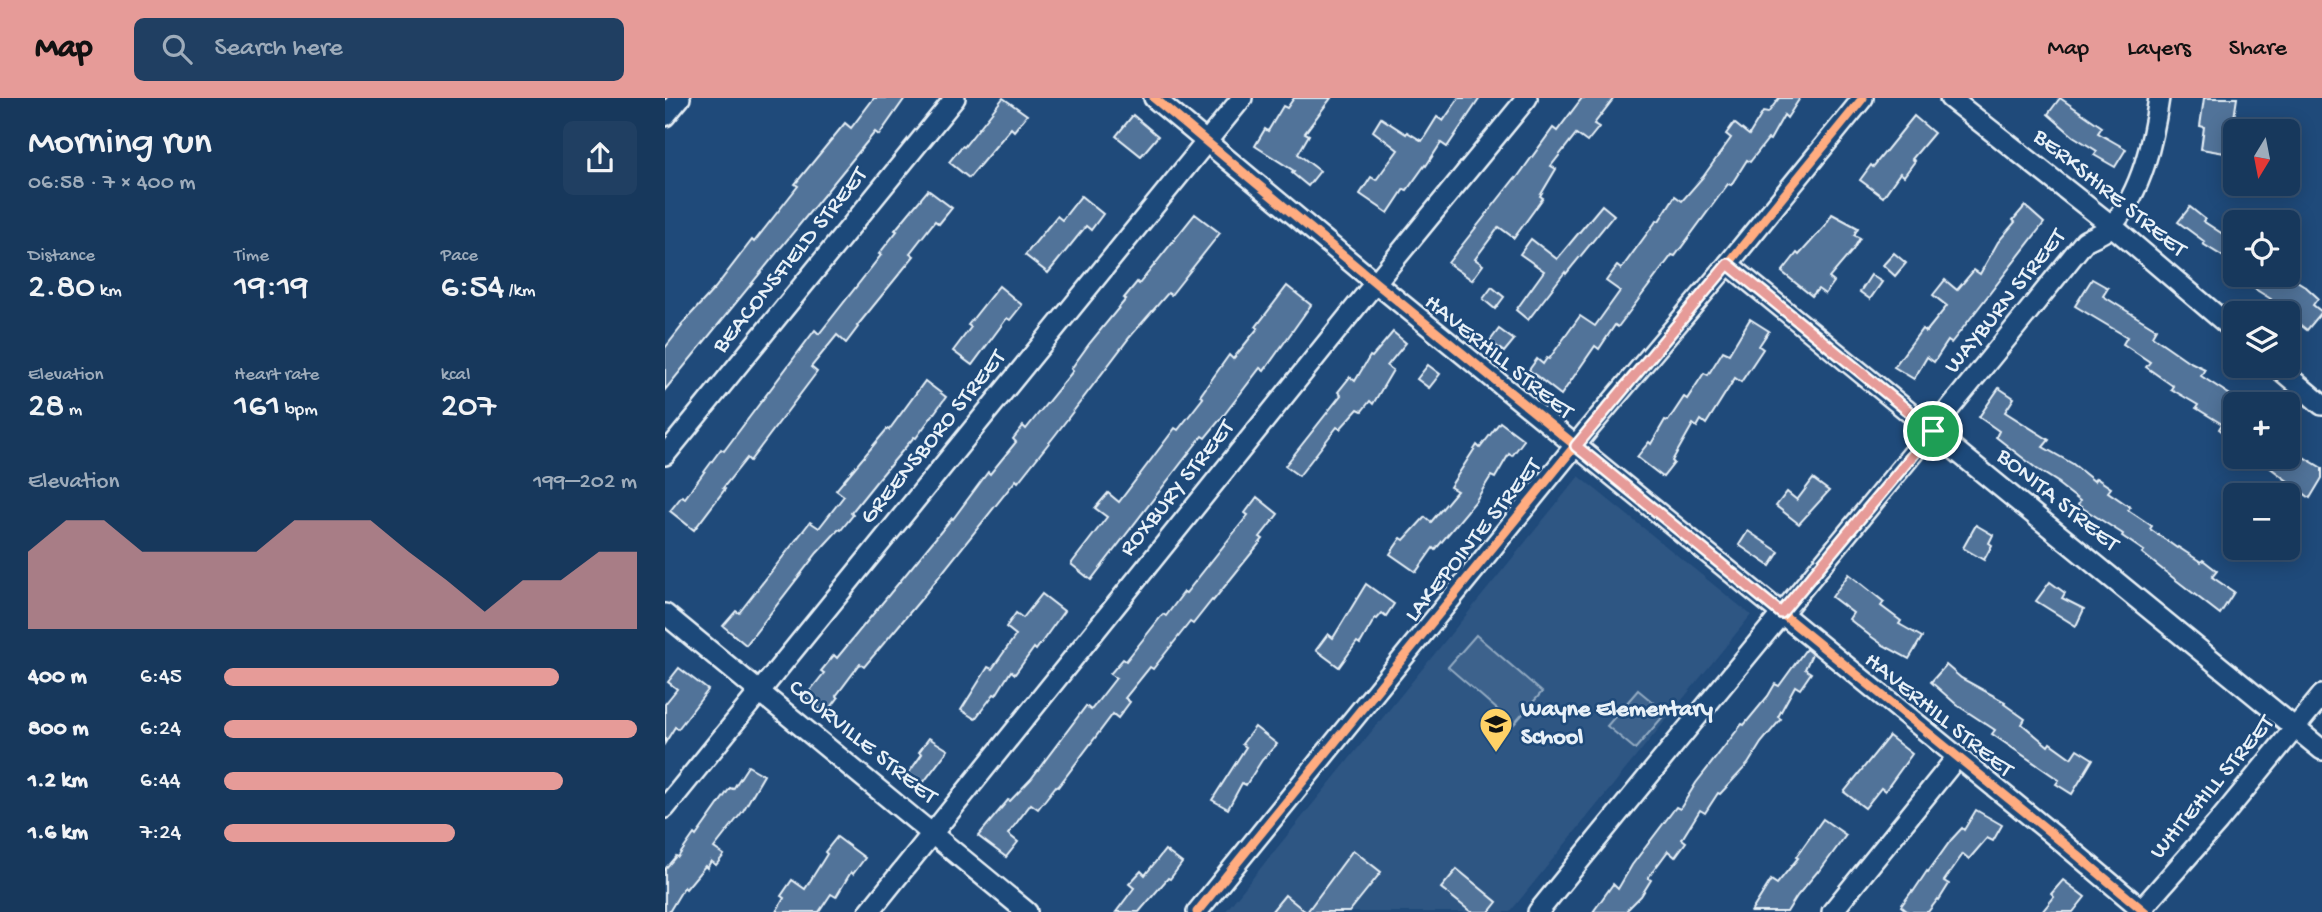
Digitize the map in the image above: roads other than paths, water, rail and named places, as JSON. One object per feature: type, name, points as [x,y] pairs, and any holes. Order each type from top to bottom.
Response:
[{"type":"street","points":[[665,116],[680,98]]},
{"type":"street","name":"BEACONSFIELD STREET","points":[[665,455],[955,98]]},
{"type":"street","name":"HAVERHILL STREET","points":[[1154,98],[1376,283],[2051,832],[2142,911]]},
{"type":"street","name":"GREENSBORO STREET","points":[[665,808],[1242,98]]},
{"type":"street","name":"ROXBURY STREET","points":[[869,912],[1527,98]]},
{"type":"street","name":"LAKEPOINTE STREET","points":[[1197,912],[1863,98]]},
{"type":"street","name":"BERKSHIRE STREET","points":[[1950,98],[2112,226],[2223,321]]},
{"type":"street","name":"WAYBURN STREET","points":[[1538,912],[1933,431],[2085,241],[2112,226],[2128,202],[2141,171],[2159,98]]},
{"type":"street","name":"BONITA STREET","points":[[1728,264],[2322,750]]},
{"type":"street","points":[[2290,378],[2322,405]]},
{"type":"street","name":"COURVILLE STREET","points":[[665,614],[1027,912]]},
{"type":"street","name":"WHITEHILL STREET","points":[[2142,911],[2322,695]]},
{"type":"street","points":[[1832,912],[1957,757]]},
{"type":"place","name":"Wayne Elementary School","points":[[1496,754]]}]
